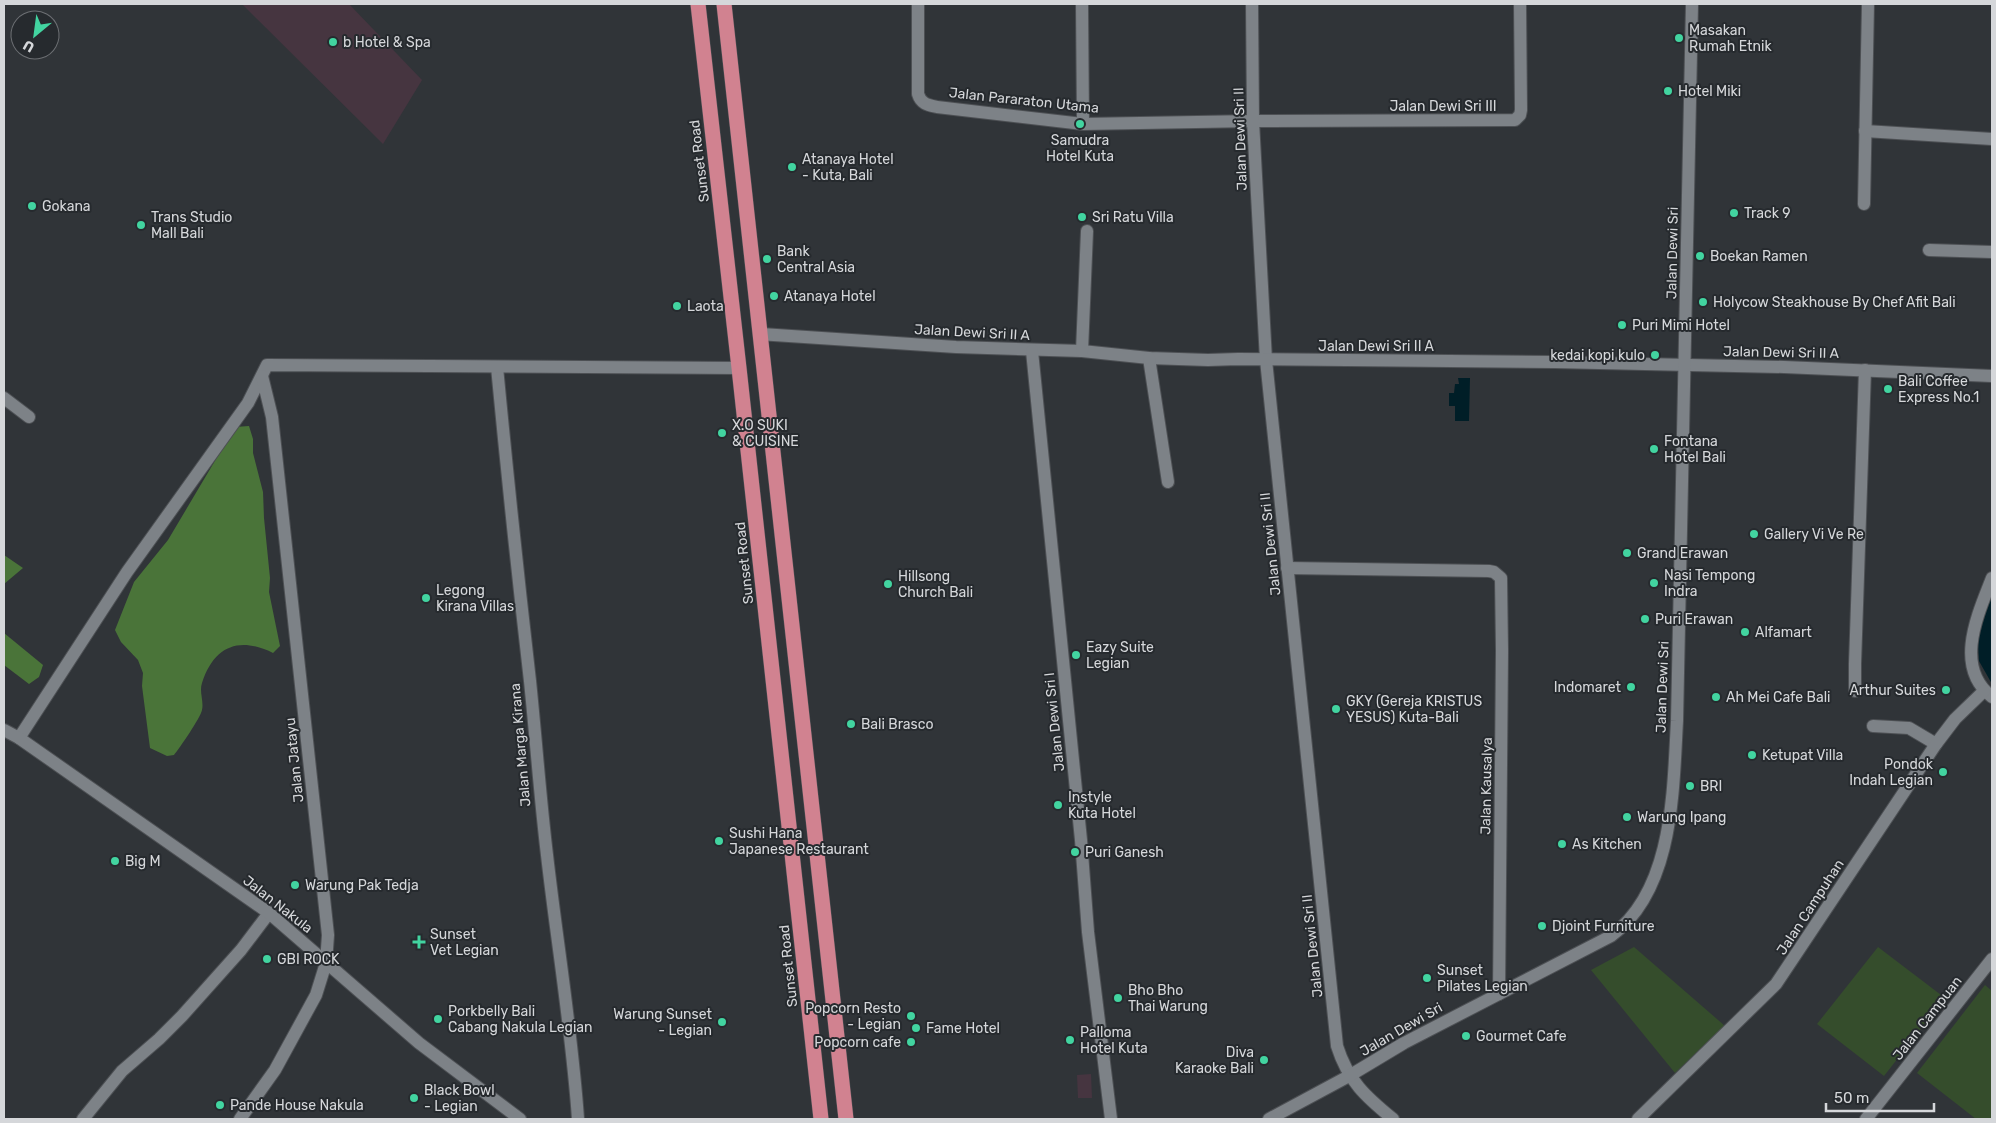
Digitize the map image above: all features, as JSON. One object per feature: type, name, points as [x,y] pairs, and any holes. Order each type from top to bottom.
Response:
[{"type":"highway","name":"Sunset Road","points":[[698,4],[821,1119]]},
{"type":"highway","points":[[724,4],[846,1119]]},
{"type":"street","name":"Jalan Pararaton Utama","points":[[918,4],[918,94],[924,104],[1084,124],[1253,120]]},
{"type":"street","points":[[1082,4],[1084,124]]},
{"type":"street","name":"Jalan Dewi Sri II","points":[[1252,4],[1253,120],[1266,360],[1337,1046],[1349,1076]]},
{"type":"street","name":"Jalan Dewi Sri III","points":[[1253,120],[1515,120],[1520,115],[1521,110],[1520,4]]},
{"type":"street","name":"Jalan Dewi Sri","points":[[1269,1119],[1349,1076],[1404,1043],[1596,945],[1622,928],[1630,920],[1642,900],[1659,861],[1670,814],[1676,726],[1692,4]]},
{"type":"street","points":[[1864,204],[1868,4]]},
{"type":"street","points":[[1866,131],[1992,139]]},
{"type":"street","points":[[1082,352],[1087,232]]},
{"type":"street","points":[[1929,250],[1992,252]]},
{"type":"street","name":"Jalan Dewi Sri II A","points":[[760,334],[1032,351],[1082,352],[1149,358],[1684,365],[1992,376]]},
{"type":"street","name":"Jalan Dewi Sri I","points":[[1032,351],[1088,932],[1111,1119]]},
{"type":"street","points":[[1149,358],[1168,482]]},
{"type":"street","points":[[19,738],[127,572],[248,403],[267,365],[739,368]]},
{"type":"street","name":"Jalan Marga Kirana","points":[[497,367],[520,607],[530,681],[538,783],[552,903],[568,1012],[578,1119]]},
{"type":"street","points":[[1856,691],[1855,664],[1865,370]]},
{"type":"street","name":"Jalan Jatayu","points":[[240,1119],[275,1070],[316,995],[326,962],[328,935],[272,417],[262,376]]},
{"type":"street","points":[[4,398],[30,417]]},
{"type":"street","name":"Jalan Kausalya","points":[[1287,568],[1489,571],[1494,572],[1501,578],[1499,994]]},
{"type":"street","points":[[1988,694],[1974,673],[1972,641],[1974,626],[1992,578]]},
{"type":"street","name":"Jalan Campuhan","points":[[1638,1119],[1776,984],[1936,744],[1955,719],[1988,694]]},
{"type":"street","points":[[1873,726],[1909,728],[1936,744]]},
{"type":"street","name":"Jalan Nakula","points":[[4,730],[19,738],[269,913],[419,1043],[520,1119]]},
{"type":"street","points":[[83,1119],[122,1070],[159,1039],[182,1016],[241,950],[269,913]]},
{"type":"street","name":"Jalan Campuan","points":[[1866,1119],[1992,959]]},
{"type":"street","points":[[1349,1076],[1373,1102],[1394,1119]]},
{"type":"shaded area","name":"b Hotel & Spa","points":[[242,4],[349,4],[422,80],[383,144]]},
{"type":"shaded area","points":[[1091,1074],[1092,1098],[1078,1098],[1077,1075]]},
{"type":"green space","points":[[249,426],[253,439],[253,453],[263,492],[270,578],[269,592],[280,646],[273,653],[249,645],[239,645],[229,648],[213,660],[202,683],[201,714],[174,755],[167,756],[150,748],[142,686],[143,673],[138,660],[121,642],[115,630],[134,582],[168,540],[235,427]]},
{"type":"green space","points":[[4,555],[23,568],[4,584]]},
{"type":"green space","points":[[4,633],[43,665],[39,677],[29,684],[4,665]]},
{"type":"green space","points":[[1634,947],[1725,1026],[1675,1073],[1591,970]]},
{"type":"green space","points":[[1878,947],[1945,998],[1884,1076],[1817,1024]]},
{"type":"green space","points":[[1985,985],[1992,991],[1992,1119],[1976,1119],[1917,1073]]},
{"type":"water","points":[[1458,378],[1470,378],[1469,421],[1455,421],[1455,406],[1449,406],[1449,393],[1454,393],[1455,384],[1459,384]]},
{"type":"water","points":[[1992,594],[1992,684],[1979,661],[1977,627]]},
{"type":"place","name":"Masakan Rumah Etnik","points":[[1679,38]]},
{"type":"place","name":"b Hotel & Spa","points":[[333,42]]},
{"type":"place","name":"Hotel Miki","points":[[1668,91]]},
{"type":"place","name":"Samudra Hotel Kuta","points":[[1080,124]]},
{"type":"place","name":"Atanaya Hotel - Kuta, Bali","points":[[792,167]]},
{"type":"place","name":"Gokana","points":[[32,206]]},
{"type":"place","name":"Track 9","points":[[1734,213]]},
{"type":"place","name":"Sri Ratu Villa","points":[[1082,217]]},
{"type":"place","name":"Trans Studio Mall Bali","points":[[141,225]]},
{"type":"place","name":"Boekan Ramen","points":[[1700,256]]},
{"type":"place","name":"Bank Central Asia","points":[[767,259]]},
{"type":"place","name":"Atanaya Hotel","points":[[774,296]]},
{"type":"place","name":"Holycow Steakhouse By Chef Afit Bali","points":[[1703,302]]},
{"type":"place","name":"Laota","points":[[677,306]]},
{"type":"place","name":"Puri Mimi Hotel","points":[[1622,325]]},
{"type":"place","name":"kedai kopi kulo","points":[[1655,355]]},
{"type":"place","name":"Bali Coffee Express No.1","points":[[1888,389]]},
{"type":"place","name":"X.O SUKI & CUISINE","points":[[722,433]]},
{"type":"place","name":"Fontana Hotel Bali","points":[[1654,449]]},
{"type":"place","name":"Gallery Vi Ve Re","points":[[1754,534]]},
{"type":"place","name":"Grand Erawan","points":[[1627,553]]},
{"type":"place","name":"Nasi Tempong Indra","points":[[1654,583]]},
{"type":"place","name":"Hillsong Church Bali","points":[[888,584]]},
{"type":"place","name":"Legong Kirana Villas","points":[[426,598]]},
{"type":"place","name":"Puri Erawan","points":[[1645,619]]},
{"type":"place","name":"Alfamart","points":[[1745,632]]},
{"type":"place","name":"Eazy Suite Legian","points":[[1076,655]]},
{"type":"place","name":"Indomaret","points":[[1631,687]]},
{"type":"place","name":"Arthur Suites","points":[[1946,690]]},
{"type":"place","name":"Ah Mei Cafe Bali","points":[[1716,697]]},
{"type":"place","name":"GKY (Gereja KRISTUS YESUS) Kuta-Bali","points":[[1336,709]]},
{"type":"place","name":"Bali Brasco","points":[[851,724]]},
{"type":"place","name":"Ketupat Villa","points":[[1752,755]]},
{"type":"place","name":"Pondok Indah Legian","points":[[1943,772]]},
{"type":"place","name":"BRI","points":[[1690,786]]},
{"type":"place","name":"Instyle Kuta Hotel","points":[[1058,805]]},
{"type":"place","name":"Warung Ipang","points":[[1627,817]]},
{"type":"place","name":"Sushi Hana Japanese Restaurant","points":[[719,841]]},
{"type":"place","name":"As Kitchen","points":[[1562,844]]},
{"type":"place","name":"Puri Ganesh","points":[[1075,852]]},
{"type":"place","name":"Big M","points":[[115,861]]},
{"type":"place","name":"Warung Pak Tedja","points":[[295,885]]},
{"type":"place","name":"Djoint Furniture","points":[[1542,926]]},
{"type":"place","name":"Sunset Vet Legian","points":[[419,942]]},
{"type":"place","name":"GBI ROCK","points":[[267,959]]},
{"type":"place","name":"Sunset Pilates Legian","points":[[1427,978]]},
{"type":"place","name":"Bho Bho Thai Warung","points":[[1118,998]]},
{"type":"place","name":"Popcorn Resto - Legian","points":[[911,1016]]},
{"type":"place","name":"Porkbelly Bali Cabang Nakula Legian","points":[[438,1019]]},
{"type":"place","name":"Warung Sunset - Legian","points":[[722,1022]]},
{"type":"place","name":"Fame Hotel","points":[[916,1028]]},
{"type":"place","name":"Gourmet Cafe","points":[[1466,1036]]},
{"type":"place","name":"Palloma Hotel Kuta","points":[[1070,1040]]},
{"type":"place","name":"Popcorn cafe","points":[[911,1042]]},
{"type":"place","name":"Diva Karaoke Bali","points":[[1264,1060]]},
{"type":"place","name":"Black Bowl - Legian","points":[[414,1098]]},
{"type":"place","name":"Pande House Nakula","points":[[220,1105]]}]
